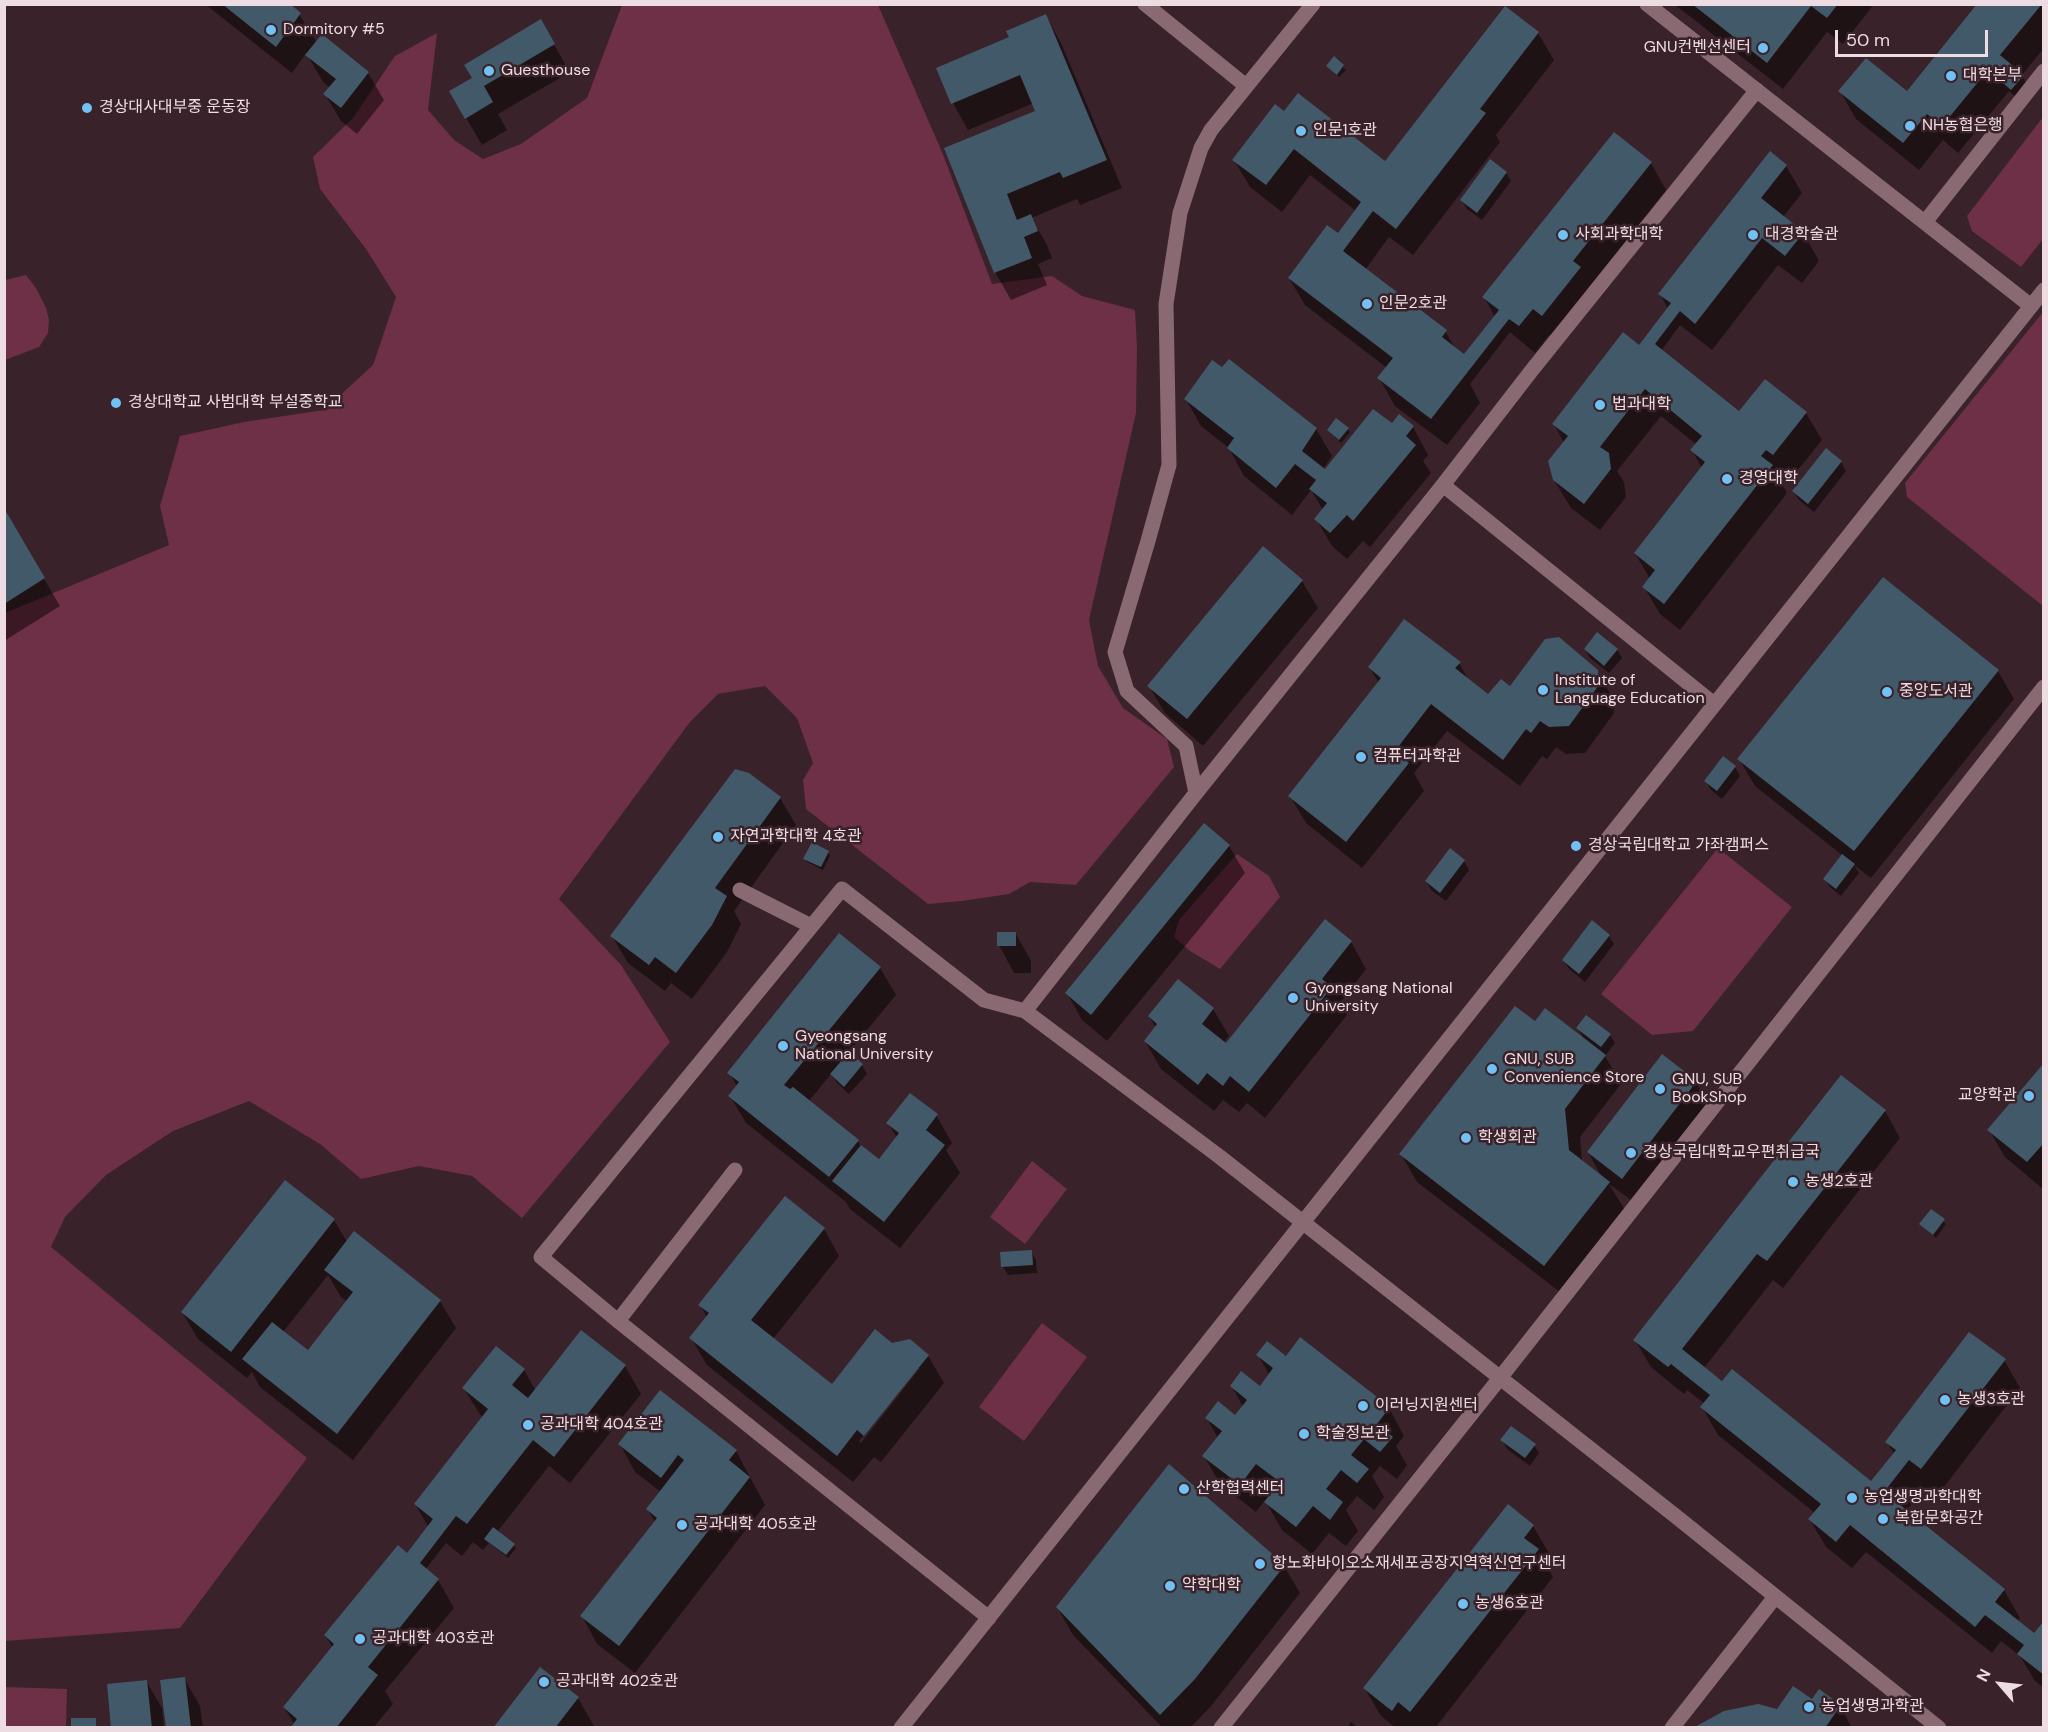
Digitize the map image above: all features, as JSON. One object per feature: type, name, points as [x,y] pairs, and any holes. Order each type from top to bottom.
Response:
[{"type":"street","points":[[1145,4],[1246,86]]},
{"type":"street","points":[[1196,793],[1186,746],[1126,691],[1115,652],[1168,465],[1166,304],[1180,213],[1201,148],[1211,130],[1313,4]]},
{"type":"street","points":[[1647,4],[2031,306]]},
{"type":"street","points":[[1925,222],[2043,71]]},
{"type":"street","points":[[1025,1011],[1756,90]]},
{"type":"street","points":[[901,1728],[2043,290]]},
{"type":"street","points":[[1443,485],[1714,704]]},
{"type":"street","points":[[1221,1728],[1500,1378],[2043,687]]},
{"type":"street","points":[[989,1618],[541,1257],[842,889],[984,1000],[1025,1011],[1220,1157],[1939,1728]]},
{"type":"street","points":[[740,890],[811,926]]},
{"type":"street","points":[[618,1321],[735,1170]]},
{"type":"street","points":[[1672,1728],[1775,1597]]},
{"type":"shaded area","points":[[622,5],[878,5],[942,152],[992,284],[1052,276],[1082,296],[1135,310],[1136,413],[1089,620],[1098,666],[1123,708],[1167,739],[1174,767],[1076,885],[1030,882],[1009,894],[928,904],[806,809],[803,780],[813,763],[797,718],[765,686],[718,694],[690,722],[559,899],[621,965],[670,1042],[522,1218],[472,1176],[419,1166],[361,1179],[320,1144],[249,1101],[173,1131],[106,1175],[65,1217],[51,1247],[307,1458],[180,1628],[5,1641],[5,613],[169,545],[160,506],[180,436],[244,422],[324,410],[373,365],[396,297],[366,249],[320,189],[313,157],[353,118],[395,56],[437,33],[428,110],[454,140],[483,159],[521,144],[587,98]]},
{"type":"shaded area","points":[[2043,117],[2043,239],[2021,267],[1972,231],[1967,216]]},
{"type":"shaded area","points":[[26,275],[36,288],[46,308],[49,320],[48,333],[39,347],[5,360],[5,280]]},
{"type":"shaded area","points":[[2043,312],[2043,606],[1907,497],[1905,483]]},
{"type":"shaded area","points":[[1718,848],[1792,907],[1693,1031],[1652,1035],[1601,994]]},
{"type":"shaded area","points":[[1237,854],[1269,876],[1280,897],[1220,969],[1190,951],[1174,937],[1179,920]]},
{"type":"shaded area","points":[[1032,1161],[1067,1189],[1025,1244],[990,1217]]},
{"type":"shaded area","points":[[1042,1323],[1087,1357],[1024,1441],[979,1407]]},
{"type":"shaded area","points":[[5,1687],[67,1689],[66,1727],[5,1727]]},
{"type":"building","name":"Dormitory #5","points":[[222,4],[290,4],[301,13],[276,47]]},
{"type":"building","name":"GNU컨벤션센터","points":[[1692,4],[1838,4],[1827,18],[1811,6],[1767,63]]},
{"type":"building","name":"대학본부","points":[[1977,4],[2042,4],[2000,55],[2024,75],[2011,90],[1988,70],[1942,126],[1927,114],[1903,143],[1838,91],[1866,58],[1907,91]]},
{"type":"building","points":[[1505,6],[1539,32],[1480,109],[1486,113],[1396,229],[1373,211],[1343,251],[1447,330],[1442,337],[1464,354],[1499,310],[1482,297],[1614,132],[1652,162],[1573,261],[1581,267],[1542,316],[1533,309],[1519,326],[1509,319],[1431,419],[1377,378],[1393,358],[1288,278],[1327,225],[1338,233],[1361,202],[1294,149],[1266,185],[1232,160],[1275,104],[1284,111],[1298,93],[1385,161]]},
{"type":"building","points":[[1046,14],[1107,160],[1063,178],[1060,172],[1007,194],[1017,220],[1031,214],[1038,231],[1024,237],[1032,258],[994,273],[944,148],[1035,111],[1020,75],[951,104],[936,68],[1009,37],[1006,31]]},
{"type":"building","name":"Guesthouse","points":[[541,19],[555,44],[484,86],[493,102],[465,119],[449,91],[472,78],[464,65]]},
{"type":"building","points":[[322,34],[369,72],[341,108],[323,94],[336,79],[305,55]]},
{"type":"building","points":[[1334,56],[1344,65],[1337,75],[1326,66]]},
{"type":"building","points":[[1770,151],[1787,165],[1761,198],[1804,232],[1785,256],[1762,238],[1695,324],[1680,311],[1655,344],[1739,411],[1765,379],[1807,412],[1773,455],[1766,450],[1761,456],[1773,465],[1664,604],[1642,587],[1655,570],[1634,553],[1705,462],[1690,450],[1702,436],[1645,389],[1600,447],[1609,453],[1611,469],[1584,504],[1553,480],[1548,461],[1568,436],[1552,424],[1623,332],[1639,345],[1671,303],[1658,294]]},
{"type":"building","points":[[1490,159],[1507,172],[1477,213],[1460,200]]},
{"type":"building","points":[[1229,359],[1317,428],[1302,451],[1325,469],[1373,409],[1392,423],[1399,414],[1414,426],[1406,436],[1416,445],[1353,521],[1347,515],[1330,533],[1314,519],[1327,503],[1309,489],[1316,480],[1295,464],[1276,488],[1227,448],[1234,438],[1184,399],[1212,360],[1222,367]]},
{"type":"building","points":[[1336,418],[1349,428],[1339,440],[1327,430]]},
{"type":"building","points":[[1826,448],[1842,461],[1808,504],[1792,491]]},
{"type":"building","points":[[4,508],[45,578],[4,604]]},
{"type":"building","points":[[1263,546],[1303,580],[1187,719],[1147,686]]},
{"type":"building","name":"중앙도서관","points":[[1883,577],[1999,670],[1854,851],[1737,759]]},
{"type":"building","points":[[1404,619],[1461,662],[1455,668],[1488,694],[1501,679],[1510,686],[1545,639],[1559,637],[1598,670],[1599,685],[1569,726],[1549,727],[1540,721],[1531,733],[1526,729],[1503,760],[1431,704],[1395,751],[1409,763],[1346,842],[1288,796],[1381,678],[1368,667]]},
{"type":"building","points":[[1597,632],[1618,649],[1604,666],[1584,649]]},
{"type":"building","points":[[1723,756],[1736,766],[1717,791],[1704,781]]},
{"type":"building","name":"자연과학대학 4호관","points":[[735,769],[749,773],[781,797],[715,888],[727,896],[712,925],[676,973],[655,957],[649,965],[610,936]]},
{"type":"building","points":[[1204,823],[1230,845],[1091,1015],[1065,993]]},
{"type":"building","points":[[812,842],[829,851],[821,867],[803,859]]},
{"type":"building","points":[[1450,848],[1465,860],[1440,893],[1425,881]]},
{"type":"building","points":[[1842,854],[1855,864],[1836,889],[1823,879]]},
{"type":"building","name":"Gyongsang National University","points":[[1325,919],[1352,941],[1322,979],[1332,987],[1249,1092],[1230,1076],[1223,1086],[1207,1073],[1198,1085],[1144,1041],[1157,1024],[1148,1016],[1178,979],[1214,1008],[1202,1024],[1226,1043]]},
{"type":"building","points":[[1592,920],[1610,935],[1579,974],[1562,960]]},
{"type":"building","points":[[997,932],[1016,932],[1016,946],[997,946]]},
{"type":"building","name":"Gyeongsang National University","points":[[839,933],[881,967],[784,1085],[790,1089],[793,1087],[859,1140],[829,1177],[728,1096],[739,1082],[727,1073]]},
{"type":"building","points":[[1515,1006],[1535,1021],[1545,1008],[1606,1055],[1565,1109],[1569,1150],[1610,1182],[1544,1266],[1399,1154]]},
{"type":"building","points":[[1586,1015],[1611,1034],[1601,1047],[1576,1028]]},
{"type":"building","points":[[849,1052],[863,1064],[844,1087],[830,1074]]},
{"type":"building","points":[[1662,1054],[1697,1081],[1622,1179],[1587,1152]]},
{"type":"building","name":"교양학관","points":[[2044,1063],[2044,1143],[2027,1162],[1987,1130]]},
{"type":"building","points":[[1841,1075],[1886,1110],[1767,1261],[1757,1254],[1682,1349],[1722,1381],[1732,1369],[1871,1481],[1896,1450],[1885,1442],[1969,1332],[2006,1359],[1921,1469],[1909,1460],[1884,1492],[2005,1589],[1995,1602],[2034,1633],[2044,1621],[2044,1675],[2017,1654],[2024,1645],[1985,1615],[1975,1627],[1850,1525],[1836,1542],[1808,1519],[1821,1504],[1700,1407],[1710,1395],[1671,1364],[1668,1367],[1633,1340]]},
{"type":"building","points":[[910,1093],[938,1114],[926,1130],[945,1145],[884,1222],[832,1181],[861,1145],[879,1159],[899,1133],[886,1123]]},
{"type":"building","points":[[285,1180],[335,1219],[231,1352],[181,1312]]},
{"type":"building","points":[[785,1196],[825,1228],[751,1320],[832,1384],[875,1329],[892,1343],[910,1339],[929,1355],[864,1436],[857,1430],[837,1456],[689,1338],[709,1313],[698,1305]]},
{"type":"building","points":[[1931,1209],[1945,1219],[1933,1235],[1919,1224]]},
{"type":"building","points":[[354,1231],[441,1300],[337,1434],[242,1359],[272,1322],[308,1350],[353,1292],[324,1270]]},
{"type":"building","points":[[1032,1250],[1033,1265],[1001,1267],[1000,1252]]},
{"type":"building","points":[[581,1330],[626,1365],[554,1457],[533,1440],[467,1524],[456,1516],[420,1563],[439,1579],[368,1667],[378,1675],[336,1728],[290,1728],[297,1719],[283,1707],[334,1644],[324,1635],[398,1545],[407,1553],[433,1519],[414,1504],[488,1409],[462,1388],[496,1346],[525,1369],[512,1385],[528,1398]]},
{"type":"building","name":"학술정보관","points":[[1300,1337],[1390,1407],[1377,1424],[1393,1437],[1380,1452],[1364,1439],[1351,1455],[1369,1469],[1357,1483],[1341,1470],[1326,1489],[1343,1502],[1330,1520],[1313,1506],[1296,1527],[1264,1502],[1280,1482],[1256,1464],[1240,1485],[1202,1456],[1222,1431],[1205,1418],[1218,1401],[1235,1415],[1247,1400],[1230,1386],[1241,1371],[1260,1386],[1273,1368],[1256,1355],[1267,1341],[1286,1356]]},
{"type":"building","name":"공과대학 405호관","points":[[660,1390],[737,1450],[729,1460],[750,1477],[619,1646],[580,1616],[657,1518],[646,1509],[684,1460],[678,1455],[661,1478],[618,1444]]},
{"type":"building","points":[[1511,1426],[1536,1444],[1525,1458],[1500,1440]]},
{"type":"building","name":"약학대학","points":[[1169,1464],[1285,1565],[1195,1679],[1160,1715],[1056,1607]]},
{"type":"building","name":"농생6호관","points":[[1508,1504],[1534,1525],[1524,1538],[1539,1549],[1410,1712],[1398,1702],[1392,1711],[1363,1688]]},
{"type":"building","points":[[493,1527],[515,1544],[506,1555],[484,1539]]},
{"type":"building","name":"공과대학 402호관","points":[[540,1667],[579,1697],[555,1728],[493,1728]]},
{"type":"building","points":[[185,1677],[191,1728],[166,1728],[160,1680]]},
{"type":"building","points":[[147,1680],[152,1728],[111,1728],[107,1684]]},
{"type":"building","name":"농업생명과학관","points":[[1793,1686],[1812,1699],[1819,1689],[1841,1705],[1825,1728],[1693,1728],[1724,1711],[1758,1704],[1777,1709]]},
{"type":"building","points":[[71,1718],[96,1718],[96,1728],[71,1728]]},
{"type":"place","name":"Dormitory #5","points":[[271,30]]},
{"type":"place","name":"GNU컨벤션센터","points":[[1763,48]]},
{"type":"place","name":"Guesthouse","points":[[489,71]]},
{"type":"place","name":"대학본부","points":[[1951,76]]},
{"type":"place","name":"경상대사대부중 운동장","points":[[87,108]]},
{"type":"place","name":"NH농협은행","points":[[1910,126]]},
{"type":"place","name":"인문1호관","points":[[1301,131]]},
{"type":"place","name":"사회과학대학","points":[[1563,235]]},
{"type":"place","name":"대경학술관","points":[[1753,235]]},
{"type":"place","name":"인문2호관","points":[[1367,304]]},
{"type":"place","name":"경상대학교 사범대학 부설중학교","points":[[116,403]]},
{"type":"place","name":"법과대학","points":[[1600,405]]},
{"type":"place","name":"경영대학","points":[[1727,479]]},
{"type":"place","name":"Institute of Language Education","points":[[1543,690]]},
{"type":"place","name":"중앙도서관","points":[[1887,692]]},
{"type":"place","name":"컴퓨터과학관","points":[[1361,757]]},
{"type":"place","name":"자연과학대학 4호관","points":[[718,837]]},
{"type":"place","name":"경상국립대학교 가좌캠퍼스","points":[[1576,846]]},
{"type":"place","name":"Gyongsang National University","points":[[1293,998]]},
{"type":"place","name":"Gyeongsang National University","points":[[783,1046]]},
{"type":"place","name":"GNU, SUB Convenience Store","points":[[1492,1069]]},
{"type":"place","name":"GNU, SUB BookShop","points":[[1660,1089]]},
{"type":"place","name":"교양학관","points":[[2029,1096]]},
{"type":"place","name":"학생회관","points":[[1466,1138]]},
{"type":"place","name":"경상국립대학교우편취급국","points":[[1631,1153]]},
{"type":"place","name":"농생2호관","points":[[1793,1182]]},
{"type":"place","name":"농생3호관","points":[[1945,1400]]},
{"type":"place","name":"이러닝지원센터","points":[[1363,1406]]},
{"type":"place","name":"공과대학 404호관","points":[[528,1425]]},
{"type":"place","name":"학술정보관","points":[[1304,1434]]},
{"type":"place","name":"산학협력센터","points":[[1184,1489]]},
{"type":"place","name":"농업생명과학대학","points":[[1852,1498]]},
{"type":"place","name":"복합문화공간","points":[[1883,1519]]},
{"type":"place","name":"공과대학 405호관","points":[[682,1525]]},
{"type":"place","name":"항노화바이오소재세포공장지역혁신연구센터","points":[[1260,1564]]},
{"type":"place","name":"약학대학","points":[[1170,1586]]},
{"type":"place","name":"농생6호관","points":[[1463,1604]]},
{"type":"place","name":"공과대학 403호관","points":[[360,1639]]},
{"type":"place","name":"공과대학 402호관","points":[[544,1682]]},
{"type":"place","name":"농업생명과학관","points":[[1809,1707]]}]
